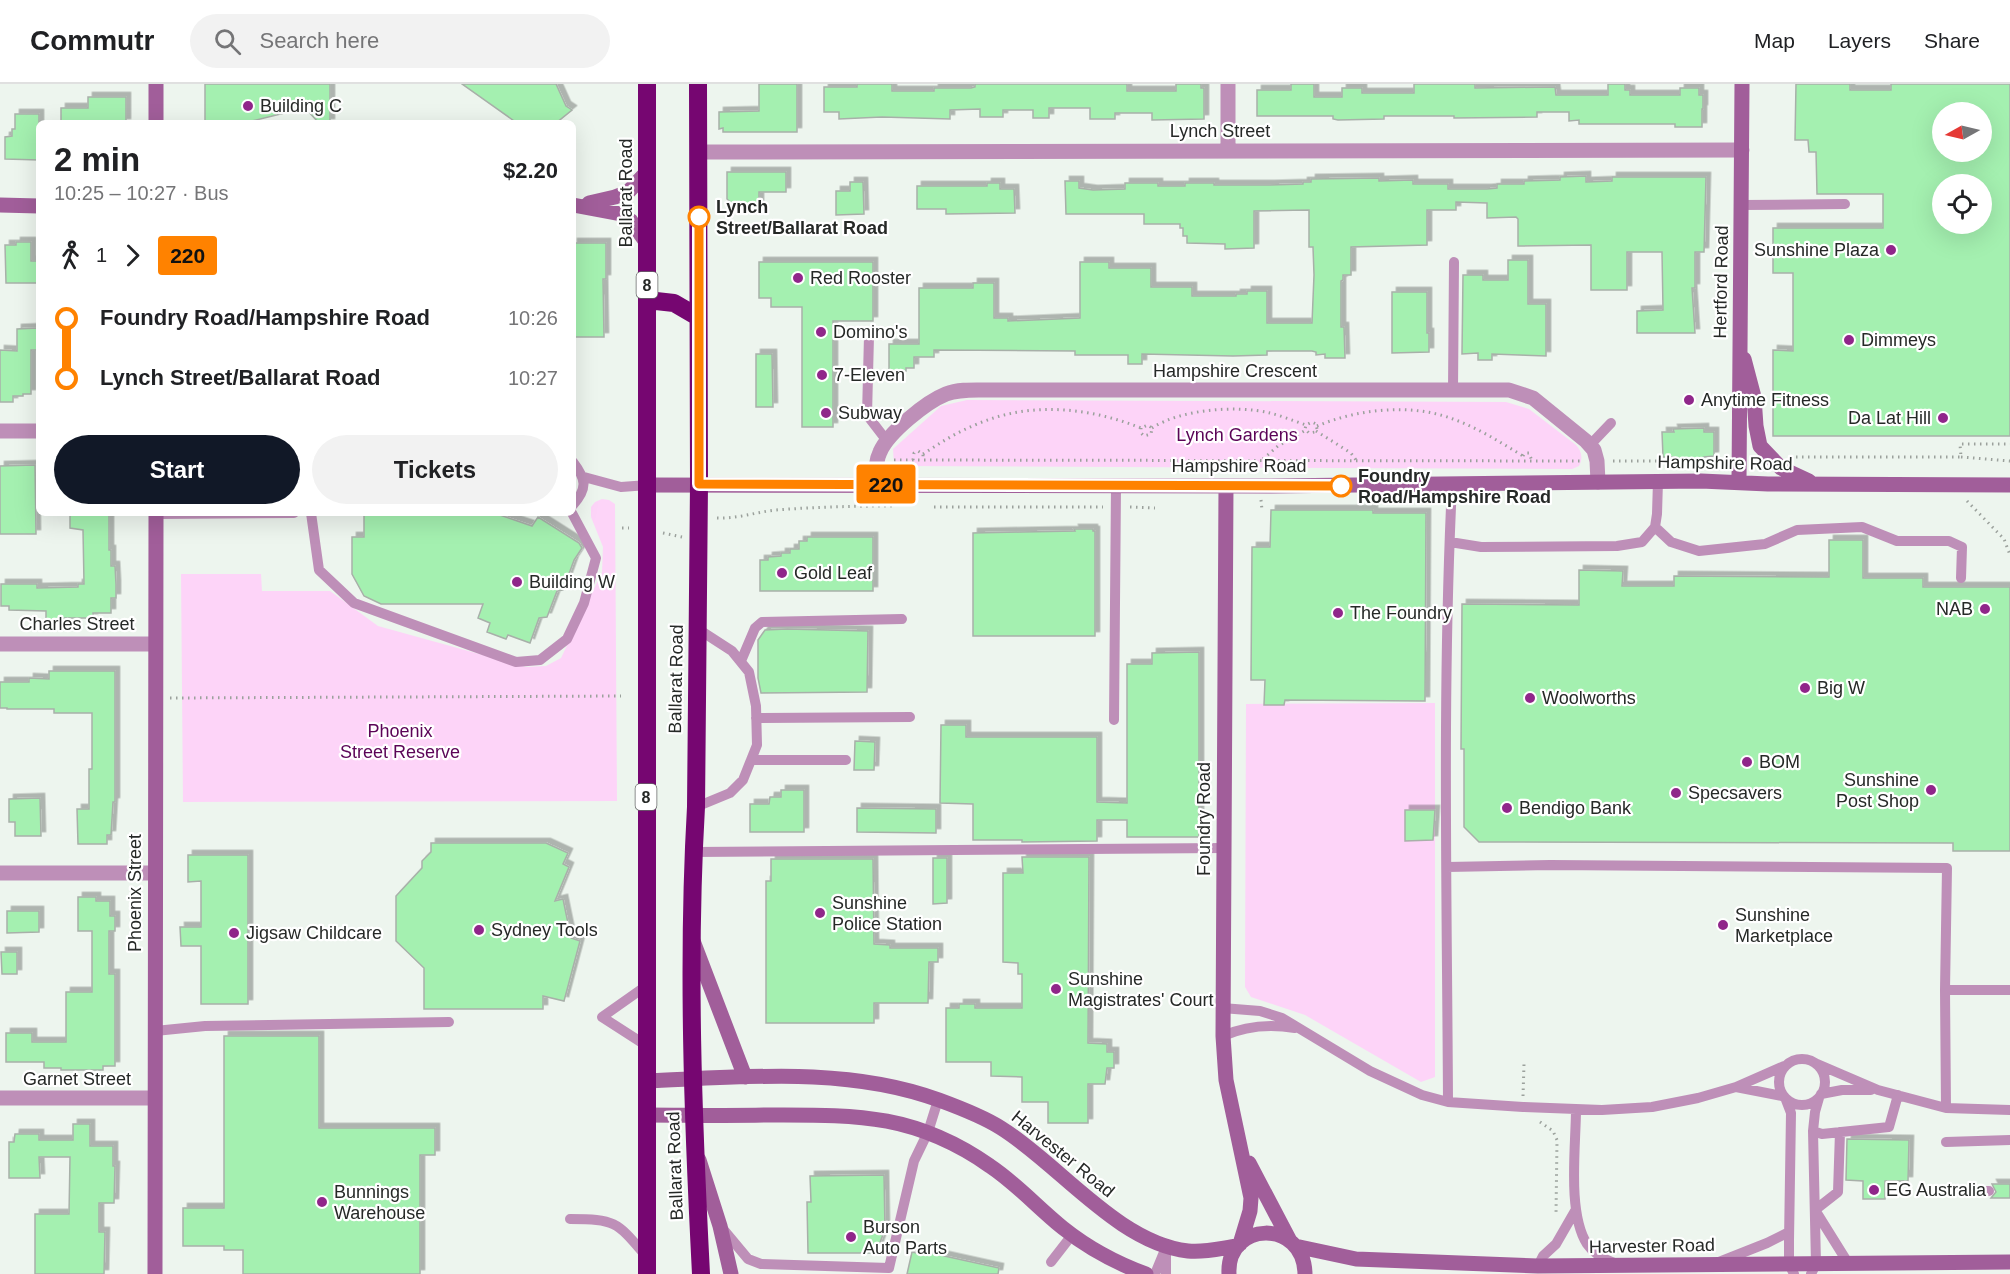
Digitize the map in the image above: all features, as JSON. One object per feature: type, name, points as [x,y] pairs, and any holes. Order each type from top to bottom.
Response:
[{"type":"highway","name":"Ballarat Road","points":[[647,84],[647,1265]]},
{"type":"highway","name":"Ballarat Road","points":[[698,84],[699,526],[693,941],[694,1115],[701,1274]]},
{"type":"highway","points":[[647,300],[674,303],[698,317]]},
{"type":"street","points":[[156,84],[156,120]]},
{"type":"street","points":[[1228,84],[1228,150]]},
{"type":"street","name":"Hertford Road","points":[[1739,481],[1742,84]]},
{"type":"street","name":"Lynch Street","points":[[699,152],[1742,150]]},
{"type":"street","points":[[576,204],[615,197],[628,192],[646,173]]},
{"type":"street","points":[[576,204],[621,214],[631,221],[646,242]]},
{"type":"street","points":[[0,205],[36,205]]},
{"type":"street","points":[[1739,339],[1754,397],[1760,446],[1781,468],[1815,484]]},
{"type":"street","name":"Hampshire Crescent","points":[[876,484],[877,459],[887,441],[928,404],[944,394],[962,391],[1509,390],[1533,398],[1590,445],[1597,461],[1598,482]]},
{"type":"street","points":[[0,431],[36,431]]},
{"type":"street","name":"Hampshire Road","points":[[648,485],[1226,486],[1658,481],[2010,485]]},
{"type":"street","name":"Foundry Road","points":[[1226,486],[1222,1008],[1226,1080],[1250,1189],[1251,1204],[1239,1245],[1231,1257],[1229,1274]]},
{"type":"street","name":"Phoenix Street","points":[[155,1274],[156,516]]},
{"type":"street","name":"Charles Street","points":[[0,644],[155,644]]},
{"type":"street","points":[[0,873],[155,873]]},
{"type":"street","points":[[693,941],[745,1077]]},
{"type":"street","name":"Harvester Road","points":[[646,1082],[745,1077],[839,1079],[892,1087],[938,1100],[1000,1127],[1039,1156],[1116,1221],[1167,1245],[1190,1251],[1239,1245],[1251,1236],[1264,1233],[1278,1234],[1293,1243],[1356,1259],[1538,1266],[1711,1265],[1792,1269],[1814,1269],[1848,1263],[2010,1262]]},
{"type":"street","name":"Garnet Street","points":[[0,1098],[154,1098]]},
{"type":"street","points":[[646,1115],[816,1114],[867,1116],[902,1123],[928,1132],[989,1165],[1015,1184],[1072,1235],[1102,1254],[1146,1274]]},
{"type":"street","points":[[695,1146],[720,1226],[730,1274]]},
{"type":"street","name":"Foundry Road","points":[[1241,1150],[1303,1258],[1305,1274]]},
{"type":"lane","points":[[1742,205],[1845,204]]},
{"type":"lane","points":[[1454,262],[1454,391]]},
{"type":"lane","points":[[869,336],[867,415],[887,441]]},
{"type":"lane","points":[[1590,445],[1611,423]]},
{"type":"lane","points":[[576,466],[584,477],[621,487],[648,485]]},
{"type":"lane","points":[[576,502],[583,494],[584,477]]},
{"type":"lane","points":[[1450,542],[1481,547],[1617,546],[1642,542],[1655,527],[1658,481]]},
{"type":"lane","points":[[1448,1102],[1447,867],[1452,485]]},
{"type":"lane","points":[[1114,720],[1116,486]]},
{"type":"lane","points":[[311,516],[319,570],[354,603],[516,662],[540,660],[567,639],[584,603],[596,558],[574,516]]},
{"type":"lane","points":[[1655,527],[1671,542],[1699,551],[1765,544],[1797,530],[1862,527],[1897,541],[1949,541],[1962,547],[1961,578]]},
{"type":"lane","points":[[741,661],[755,628],[762,622],[902,619]]},
{"type":"lane","points":[[696,807],[730,793],[743,780],[757,746],[756,706],[749,672],[732,651],[698,629]]},
{"type":"lane","points":[[756,718],[910,717]]},
{"type":"lane","points":[[751,760],[846,760]]},
{"type":"lane","points":[[694,852],[1224,848]]},
{"type":"lane","points":[[1447,867],[1550,865],[1947,868],[1946,1108]]},
{"type":"lane","points":[[646,986],[602,1017],[647,1046]]},
{"type":"lane","points":[[1945,990],[2010,990]]},
{"type":"lane","points":[[1222,1008],[1269,1013],[1282,1018],[1378,1075],[1422,1095],[1448,1102],[1602,1110],[1652,1107],[1698,1098],[1736,1087],[1790,1062],[1803,1059],[1878,1090],[1946,1108],[2010,1110]]},
{"type":"lane","points":[[155,1031],[205,1026],[448,1022]]},
{"type":"lane","points":[[1223,1036],[1236,1030],[1264,1026],[1278,1025],[1301,1029]]},
{"type":"lane","points":[[1814,1269],[1813,1131],[1815,1112],[1825,1081],[1820,1068],[1815,1064]]},
{"type":"lane","points":[[1784,1066],[1778,1081],[1791,1113],[1789,1232],[1792,1269]]},
{"type":"lane","points":[[1736,1087],[1784,1098],[1799,1106],[1813,1102],[1820,1096],[1842,1090],[1878,1090]]},
{"type":"lane","points":[[1813,1131],[1822,1134],[1889,1127],[1898,1095]]},
{"type":"lane","points":[[720,1226],[742,1254],[752,1262],[889,1268],[914,1161],[928,1132],[938,1100]]},
{"type":"lane","points":[[1576,1108],[1575,1211],[1587,1244],[1603,1258],[1620,1266]]},
{"type":"lane","points":[[1815,1210],[1838,1192],[1840,1132]]},
{"type":"lane","points":[[1946,1142],[2010,1140]]},
{"type":"lane","points":[[1946,1191],[1989,1191]]},
{"type":"lane","points":[[1815,1210],[1848,1263]]},
{"type":"lane","points":[[1538,1266],[1543,1256],[1556,1244],[1575,1211]]},
{"type":"lane","points":[[570,1219],[597,1219],[614,1223],[622,1228],[647,1265]]},
{"type":"lane","points":[[1711,1265],[1789,1232]]},
{"type":"lane","points":[[1051,1262],[1072,1235]]},
{"type":"lane","points":[[1155,1274],[1167,1245]]},
{"type":"lane","points":[[1166,1274],[1167,1245]]},
{"type":"path","points":[[1141,428],[1146,425],[1152,428],[1199,413],[1240,409],[1269,413],[1306,425]]},
{"type":"path","points":[[923,454],[977,424],[1017,411],[1079,410],[1117,418],[1141,428]]},
{"type":"path","points":[[1317,426],[1332,419],[1361,412],[1422,411],[1452,418],[1490,436],[1523,456]]},
{"type":"path","points":[[1306,425],[1311,421],[1317,426]]},
{"type":"path","points":[[1306,425],[1306,430]]},
{"type":"path","points":[[1316,431],[1317,426]]},
{"type":"path","points":[[1141,428],[1141,433],[1146,437],[1151,434],[1152,428]]},
{"type":"path","points":[[1306,430],[1311,433],[1316,431],[1351,453],[1356,460]]},
{"type":"path","points":[[1262,460],[1278,446],[1306,430]]},
{"type":"path","points":[[1961,457],[1960,444],[2010,444]]},
{"type":"path","points":[[914,460],[916,451],[923,454]]},
{"type":"path","points":[[1522,460],[1525,453],[1530,453],[1532,461]]},
{"type":"path","points":[[923,454],[923,460]]},
{"type":"path","points":[[1770,457],[1961,457],[2010,461]]},
{"type":"path","points":[[877,459],[1739,460]]},
{"type":"path","points":[[1953,485],[2004,539],[2010,555]]},
{"type":"path","points":[[621,528],[631,527],[682,537],[713,518],[731,518],[819,507],[892,506],[901,502]]},
{"type":"path","points":[[934,507],[1155,508]]},
{"type":"path","points":[[155,698],[621,696]]},
{"type":"path","points":[[1524,1064],[1524,1122],[1539,1122],[1546,1125],[1557,1140],[1556,1222]]},
{"type":"green space","name":"Lynch Gardens","points":[[967,400],[1506,402],[1529,409],[1576,445],[1581,458],[1579,466],[1572,469],[899,466],[894,464],[893,449],[941,406]]},
{"type":"green space","name":"Phoenix Street Reserve","points":[[602,499],[615,504],[617,801],[183,802],[181,574],[261,574],[262,591],[330,591],[378,626],[526,667],[546,666],[561,658],[602,572],[603,547],[591,517],[591,507]]},
{"type":"green space","points":[[1435,703],[1435,1077],[1421,1082],[1305,1015],[1251,997],[1245,987],[1246,704]]},
{"type":"building","name":"Building C","points":[[205,84],[330,84],[330,120],[316,120],[305,108],[256,120],[205,120]]},
{"type":"building","points":[[462,84],[556,84],[566,106],[572,110],[560,120],[513,120]]},
{"type":"building","points":[[759,84],[797,84],[797,132],[723,132],[723,128],[719,129],[719,112],[759,111]]},
{"type":"building","points":[[857,84],[892,84],[892,91],[971,88],[975,87],[975,84],[1127,84],[1127,91],[1176,91],[1176,84],[1201,84],[1201,88],[1204,88],[1204,119],[1152,120],[1152,113],[1115,113],[1115,119],[1090,119],[1090,108],[1049,108],[1049,118],[1033,118],[1033,110],[1003,110],[1003,117],[980,117],[980,109],[950,110],[950,119],[882,117],[839,119],[839,112],[824,112],[824,87],[857,87]]},
{"type":"building","points":[[1291,84],[1314,84],[1314,97],[1342,97],[1342,88],[1362,88],[1362,93],[1414,93],[1414,84],[1475,84],[1475,88],[1555,87],[1556,95],[1608,95],[1608,84],[1625,84],[1625,90],[1630,90],[1630,95],[1680,95],[1680,88],[1699,88],[1699,95],[1703,95],[1702,127],[1675,127],[1675,124],[1579,124],[1579,120],[1569,121],[1569,112],[1537,112],[1537,117],[1384,116],[1384,119],[1338,120],[1333,119],[1333,116],[1257,116],[1257,90],[1291,90]]},
{"type":"building","name":"Sunshine Plaza","points":[[1796,84],[1850,84],[1850,90],[1891,90],[1891,84],[2010,84],[2010,436],[1773,436],[1773,350],[1793,351],[1793,273],[1773,273],[1773,228],[1883,228],[1883,194],[1817,194],[1816,152],[1809,152],[1808,140],[1795,140]]},
{"type":"building","points":[[88,97],[126,97],[126,120],[61,120],[61,108],[88,108]]},
{"type":"building","points":[[15,114],[39,114],[39,120],[36,120],[36,160],[5,159],[5,137],[12,136],[12,129],[15,129]]},
{"type":"building","points":[[727,172],[786,172],[786,192],[759,192],[759,213],[742,213],[727,199]]},
{"type":"building","points":[[1586,176],[1586,182],[1612,181],[1612,177],[1706,177],[1704,252],[1695,252],[1695,288],[1692,288],[1695,333],[1637,333],[1637,311],[1663,310],[1662,252],[1627,252],[1627,290],[1591,290],[1591,245],[1518,246],[1518,219],[1516,217],[1487,218],[1487,203],[1456,202],[1456,210],[1427,210],[1427,245],[1351,247],[1351,275],[1343,275],[1341,281],[1341,327],[1344,327],[1345,358],[1325,358],[1325,354],[1316,355],[1316,352],[1312,351],[1267,351],[1267,355],[1233,356],[1142,354],[1142,364],[1128,364],[1128,355],[1075,355],[1075,351],[934,350],[934,357],[914,357],[914,368],[906,368],[906,371],[889,371],[889,344],[919,344],[919,288],[973,288],[973,283],[994,283],[994,318],[1008,318],[1008,321],[1080,318],[1080,262],[1109,262],[1109,268],[1151,268],[1151,287],[1192,287],[1192,296],[1236,296],[1236,294],[1247,294],[1247,291],[1267,291],[1267,323],[1312,323],[1314,275],[1313,247],[1309,247],[1309,210],[1254,211],[1254,248],[1225,249],[1225,244],[1187,243],[1187,236],[1183,236],[1183,228],[1180,228],[1180,224],[1144,224],[1144,214],[1066,214],[1065,181],[1079,181],[1079,188],[1093,190],[1125,189],[1125,183],[1158,183],[1158,186],[1185,186],[1185,183],[1270,185],[1303,184],[1303,182],[1311,182],[1311,179],[1379,178],[1379,181],[1413,180],[1413,184],[1448,184],[1448,189],[1487,189],[1497,188],[1497,184],[1524,184],[1524,181],[1560,180],[1560,177]]},
{"type":"building","points":[[850,182],[863,182],[864,214],[836,215],[836,191],[850,191]]},
{"type":"building","points":[[987,183],[1000,183],[1000,189],[1014,189],[1015,213],[946,214],[946,209],[917,209],[917,186],[987,186]]},
{"type":"building","points":[[16,242],[31,242],[31,261],[36,261],[36,283],[6,283],[5,245],[16,245]]},
{"type":"building","points":[[576,243],[606,243],[606,279],[603,279],[604,337],[576,337]]},
{"type":"building","points":[[1508,260],[1528,260],[1528,304],[1546,304],[1546,356],[1492,354],[1492,360],[1478,360],[1478,353],[1462,354],[1463,275],[1483,275],[1483,280],[1508,280]]},
{"type":"building","points":[[759,262],[873,262],[873,321],[833,321],[833,427],[802,427],[802,307],[771,307],[771,298],[759,298]]},
{"type":"building","points":[[1392,292],[1427,292],[1429,352],[1392,353]]},
{"type":"building","points":[[36,328],[36,350],[31,350],[31,394],[13,396],[13,402],[0,402],[0,350],[17,351],[17,329]]},
{"type":"building","points":[[756,354],[772,354],[773,407],[756,407]]},
{"type":"building","points":[[1704,428],[1704,432],[1714,432],[1714,456],[1704,457],[1704,460],[1674,460],[1674,457],[1663,457],[1662,432],[1674,432],[1673,429]]},
{"type":"building","points":[[35,465],[36,534],[0,534],[0,466]]},
{"type":"building","name":"The Foundry","points":[[1271,510],[1373,510],[1373,513],[1426,513],[1425,701],[1285,700],[1284,705],[1264,705],[1265,680],[1251,680],[1252,547],[1270,547]]},
{"type":"building","points":[[70,516],[109,516],[109,550],[111,550],[111,566],[115,566],[116,584],[116,598],[111,598],[111,613],[93,613],[93,618],[64,618],[64,621],[46,621],[46,611],[9,610],[9,606],[1,606],[1,584],[37,584],[37,588],[78,587],[78,584],[84,584],[83,530],[70,528]]},
{"type":"building","name":"Building W","points":[[364,516],[503,516],[532,526],[538,517],[579,543],[582,548],[574,560],[563,590],[557,591],[547,617],[539,618],[530,643],[508,635],[506,639],[487,632],[490,623],[478,618],[483,604],[381,604],[364,596],[352,574],[352,537],[364,537]]},
{"type":"building","points":[[1074,529],[1093,529],[1095,531],[1095,636],[973,636],[973,533],[1075,531]]},
{"type":"building","points":[[807,537],[873,537],[873,591],[760,591],[760,560],[781,556],[781,553],[790,553],[790,549],[799,549],[799,541],[807,541]]},
{"type":"building","points":[[1829,540],[1863,540],[1863,578],[1923,578],[1923,587],[2010,587],[2010,851],[1953,851],[1953,843],[1479,842],[1464,827],[1464,749],[1461,749],[1462,604],[1579,605],[1579,570],[1623,571],[1622,586],[1674,586],[1674,576],[1829,577]]},
{"type":"building","points":[[765,630],[868,631],[867,692],[761,693],[758,678],[758,640]]},
{"type":"building","points":[[1199,652],[1199,837],[1127,837],[1127,820],[1097,820],[1097,841],[973,840],[973,804],[940,803],[941,725],[966,725],[966,737],[1097,737],[1097,802],[1127,803],[1127,664],[1152,664],[1152,653]]},
{"type":"building","points":[[49,671],[115,671],[115,802],[113,802],[111,835],[107,835],[107,844],[78,844],[77,809],[89,809],[92,713],[54,713],[54,709],[0,708],[0,682],[29,682],[29,678],[49,679]]},
{"type":"building","points":[[855,741],[875,742],[874,770],[854,770]]},
{"type":"building","points":[[781,790],[804,790],[804,832],[750,832],[750,804],[769,804],[770,797],[781,797]]},
{"type":"building","points":[[40,798],[41,836],[15,836],[15,822],[9,822],[9,799]]},
{"type":"building","points":[[857,808],[936,809],[936,833],[857,832]]},
{"type":"building","points":[[1405,810],[1435,810],[1433,840],[1405,841]]},
{"type":"building","name":"Sydney Tools","points":[[431,843],[546,843],[568,853],[563,864],[569,867],[555,901],[563,899],[571,938],[580,941],[564,1001],[543,996],[543,1009],[424,1009],[424,968],[396,941],[396,896],[422,868],[422,861],[431,852]]},
{"type":"building","points":[[188,855],[248,855],[248,1004],[201,1004],[201,946],[181,946],[180,927],[201,927],[201,881],[188,882]]},
{"type":"building","name":"Sunshine Magistrates' Court","points":[[1022,857],[1089,857],[1088,1043],[1107,1044],[1107,1052],[1114,1052],[1114,1068],[1107,1068],[1105,1084],[1088,1084],[1088,1123],[1048,1123],[1048,1102],[1022,1102],[1022,1077],[991,1076],[991,1062],[946,1062],[946,1008],[959,1008],[959,1004],[975,1004],[975,1008],[1022,1008],[1022,974],[1018,974],[1018,963],[1003,962],[1003,873],[1023,873]]},
{"type":"building","points":[[933,858],[947,858],[947,903],[933,904]]},
{"type":"building","name":"Sunshine Police Station","points":[[771,859],[873,859],[874,944],[890,945],[890,948],[938,948],[938,962],[929,962],[928,1003],[874,1003],[874,1023],[766,1023],[766,881],[771,881]]},
{"type":"building","points":[[78,897],[96,897],[96,901],[110,901],[110,916],[115,916],[115,931],[109,931],[109,974],[115,974],[115,1066],[103,1066],[103,1070],[61,1070],[61,1068],[44,1068],[44,1062],[6,1062],[6,1033],[32,1033],[32,1042],[66,1042],[66,992],[92,992],[92,931],[78,931]]},
{"type":"building","points":[[7,911],[39,911],[39,932],[7,933]]},
{"type":"building","points":[[1,952],[17,952],[17,974],[2,974]]},
{"type":"building","name":"Bunnings Warehouse","points":[[224,1036],[319,1036],[319,1128],[435,1128],[435,1155],[420,1155],[420,1274],[243,1274],[243,1250],[224,1250],[224,1246],[183,1246],[183,1208],[224,1208]]},
{"type":"building","points":[[73,1124],[90,1124],[90,1146],[113,1146],[114,1203],[99,1203],[99,1232],[105,1232],[104,1274],[35,1274],[35,1214],[69,1214],[70,1157],[39,1157],[40,1178],[9,1178],[9,1142],[14,1142],[15,1134],[39,1134],[39,1140],[73,1140]]},
{"type":"building","points":[[1847,1139],[1909,1140],[1908,1181],[1885,1181],[1885,1199],[1863,1199],[1863,1181],[1846,1180]]},
{"type":"building","points":[[884,1175],[885,1229],[876,1253],[808,1253],[807,1202],[811,1202],[810,1176]]},
{"type":"building","points":[[1992,1184],[2010,1184],[2010,1198],[1991,1198],[1996,1192]]},
{"type":"building","points":[[917,1250],[999,1268],[998,1274],[907,1274],[912,1252],[917,1253]]},
{"type":"bus line","name":"220","points":[[699,217],[699,484],[1341,486]]},
{"type":"place","name":"Building C","points":[[248,106]]},
{"type":"place","name":"Lynch Street/Ballarat Road","points":[[699,217]]},
{"type":"place","name":"Sunshine Plaza","points":[[1891,250]]},
{"type":"place","name":"Red Rooster","points":[[798,278]]},
{"type":"place","name":"Domino's","points":[[821,332]]},
{"type":"place","name":"Dimmeys","points":[[1849,340]]},
{"type":"place","name":"7-Eleven","points":[[822,375]]},
{"type":"place","name":"Anytime Fitness","points":[[1689,400]]},
{"type":"place","name":"Subway","points":[[826,413]]},
{"type":"place","name":"Da Lat Hill","points":[[1943,418]]},
{"type":"place","name":"Foundry Road/Hampshire Road","points":[[1341,486]]},
{"type":"place","name":"Gold Leaf","points":[[782,573]]},
{"type":"place","name":"Building W","points":[[517,582]]},
{"type":"place","name":"NAB","points":[[1985,609]]},
{"type":"place","name":"The Foundry","points":[[1338,613]]},
{"type":"place","name":"Big W","points":[[1805,688]]},
{"type":"place","name":"Woolworths","points":[[1530,698]]},
{"type":"place","name":"BOM","points":[[1747,762]]},
{"type":"place","name":"Sunshine Post Shop","points":[[1931,790]]},
{"type":"place","name":"Specsavers","points":[[1676,793]]},
{"type":"place","name":"Bendigo Bank","points":[[1507,808]]},
{"type":"place","name":"Sunshine Police Station","points":[[820,913]]},
{"type":"place","name":"Sunshine Marketplace","points":[[1723,925]]},
{"type":"place","name":"Sydney Tools","points":[[479,930]]},
{"type":"place","name":"Jigsaw Childcare","points":[[234,933]]},
{"type":"place","name":"Sunshine Magistrates' Court","points":[[1056,989]]},
{"type":"place","name":"EG Australia","points":[[1874,1190]]},
{"type":"place","name":"Bunnings Warehouse","points":[[322,1202]]},
{"type":"place","name":"Burson Auto Parts","points":[[851,1237]]}]
